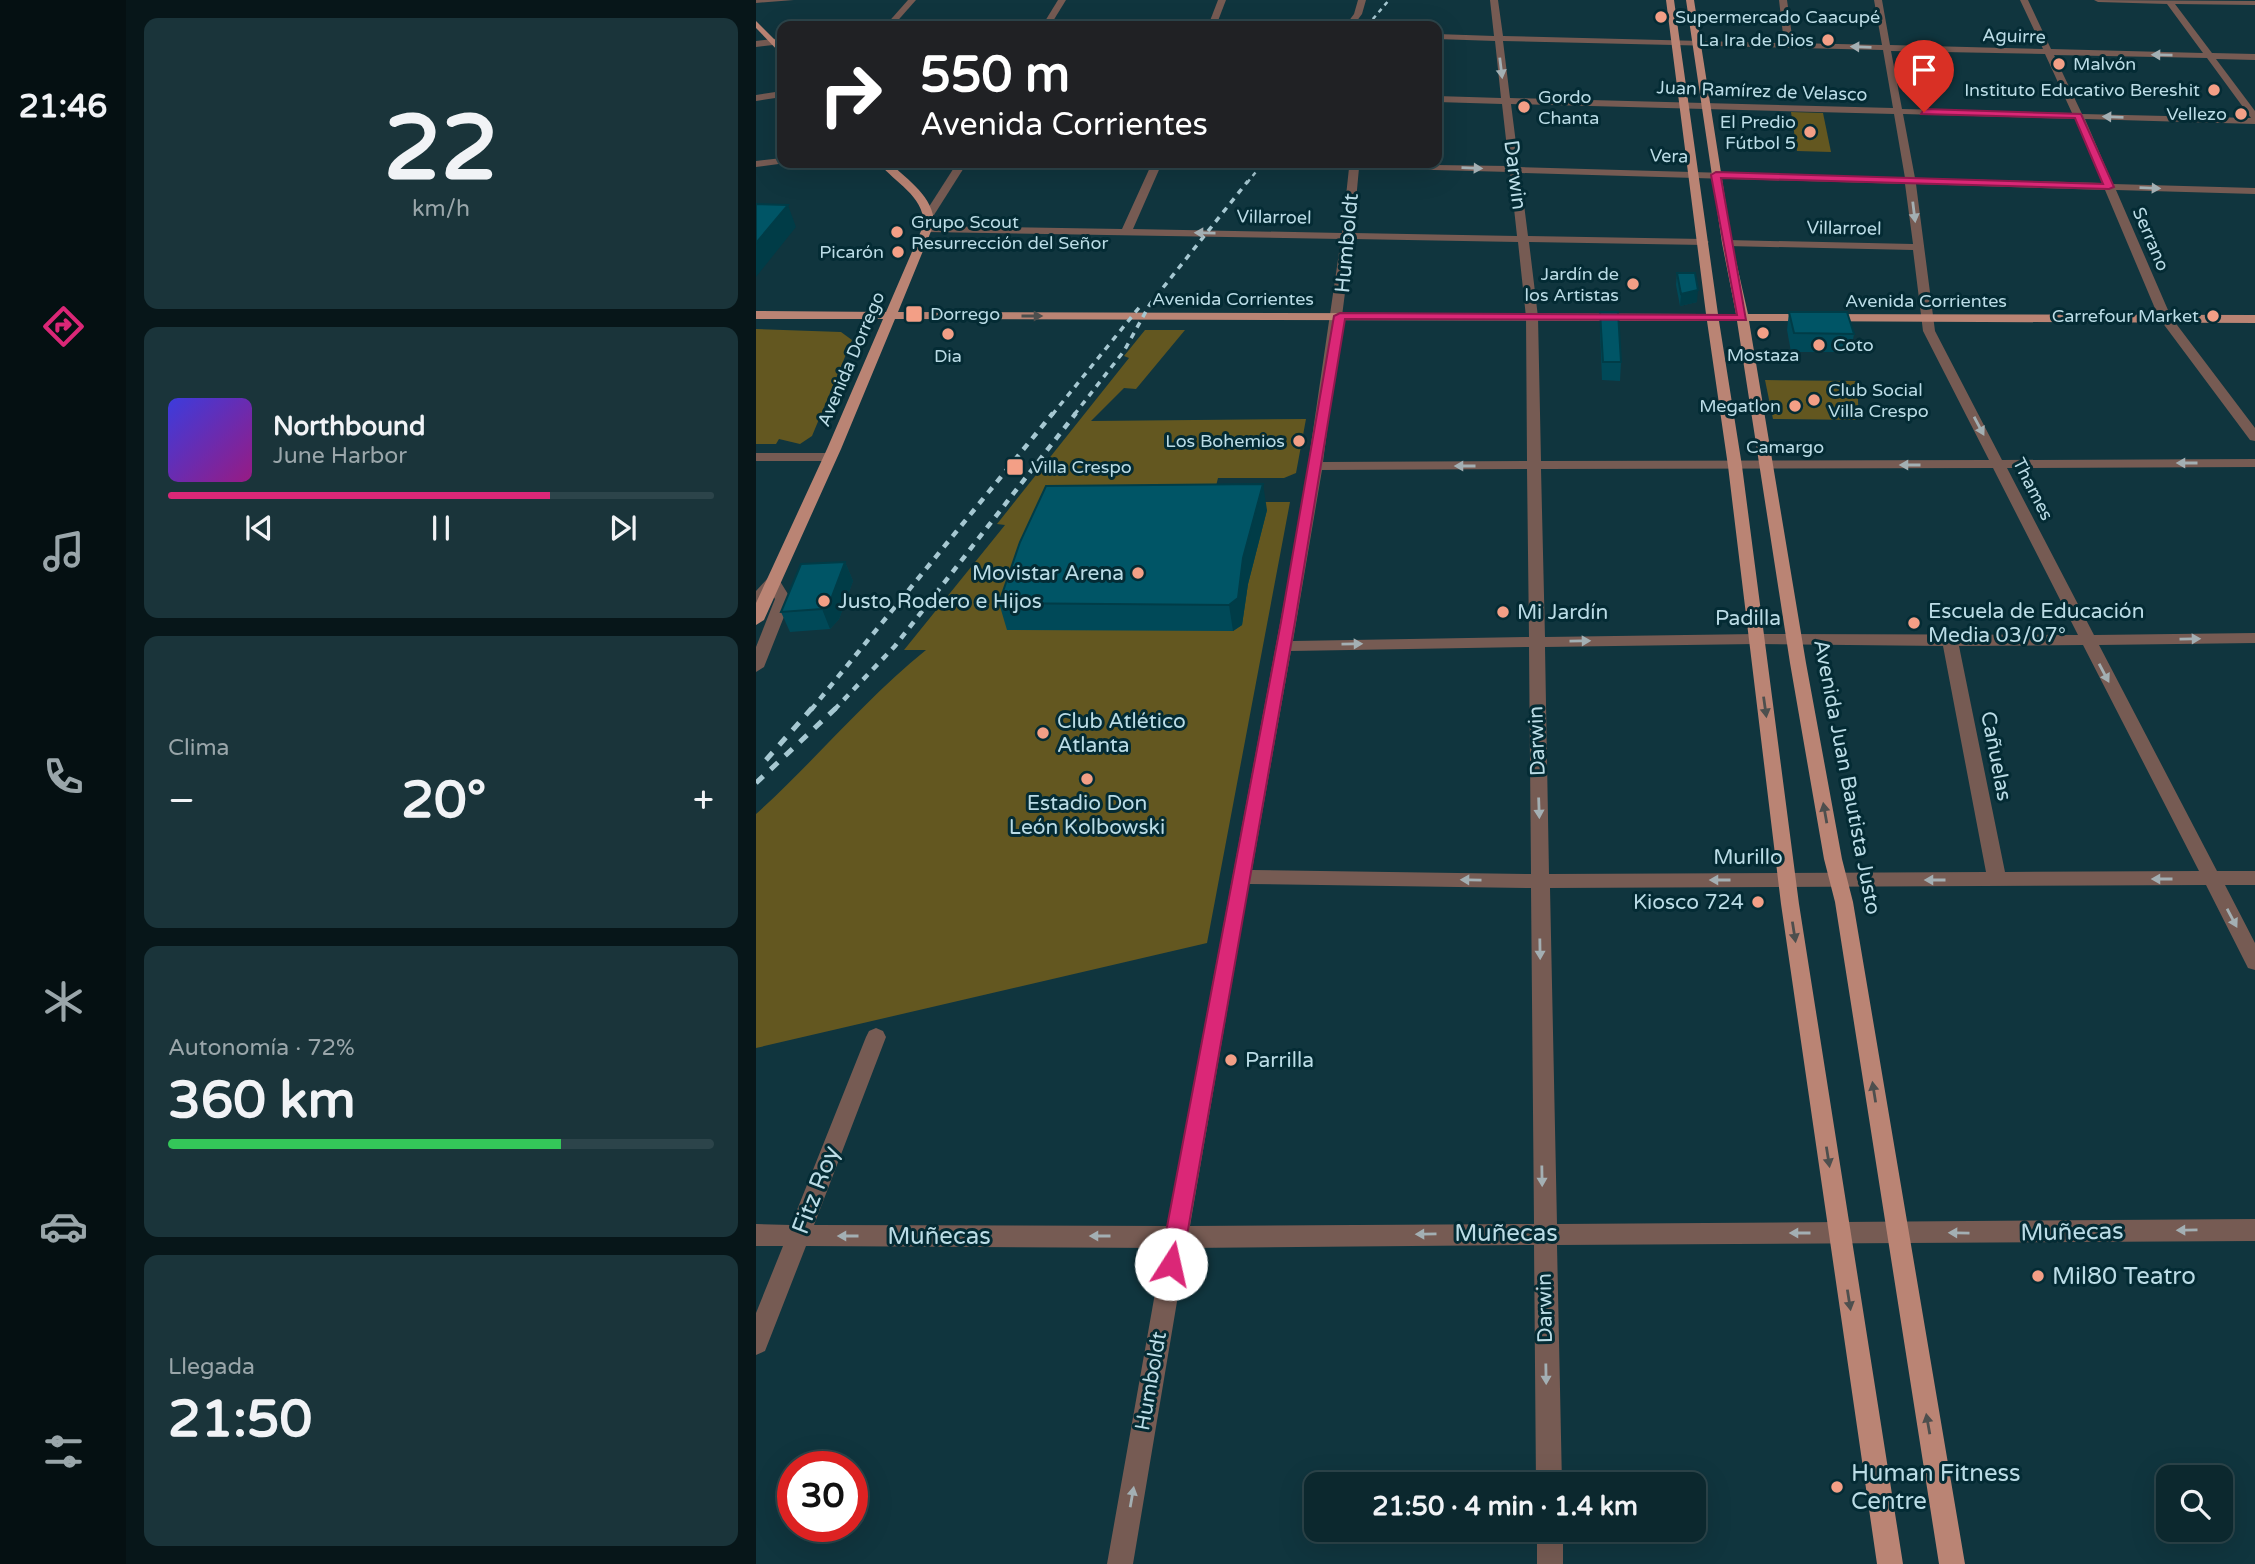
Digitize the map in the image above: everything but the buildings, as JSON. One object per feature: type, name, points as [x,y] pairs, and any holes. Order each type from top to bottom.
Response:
[{"type":"main road","points":[[1670,0],[1686,104],[1712,317],[1735,466],[1787,880],[1890,1564]]},
{"type":"main road","name":"Avenida Juan Bautista Justo","points":[[1690,0],[1727,243],[1743,318],[1794,639],[1833,859],[1840,880],[1952,1564]]},
{"type":"main road","points":[[756,23],[777,41]]},
{"type":"main road","points":[[889,168],[924,203],[930,213]]},
{"type":"main road","name":"Avenida Dorrego","points":[[756,620],[830,457],[927,229],[930,213]]},
{"type":"main road","name":"Avenida Corrientes","points":[[756,315],[2255,319]]},
{"type":"street","points":[[756,1],[789,0]]},
{"type":"street","points":[[893,21],[912,0]]},
{"type":"street","points":[[1049,21],[1062,0]]},
{"type":"street","points":[[1214,21],[1222,0]]},
{"type":"street","points":[[1353,21],[1362,0]]},
{"type":"street","name":"Darwin","points":[[1494,0],[1532,317],[1538,642],[1535,687],[1549,1472]]},
{"type":"street","points":[[1783,0],[1789,45]]},
{"type":"street","name":"Thames","points":[[1878,0],[1910,180],[1929,331],[2255,962]]},
{"type":"street","name":"Serrano","points":[[2024,0],[2078,116],[2165,318],[2255,437]]},
{"type":"street","points":[[2098,0],[2255,4]]},
{"type":"street","points":[[2169,1],[2255,119]]},
{"type":"street","name":"Aguirre","points":[[1442,37],[2255,57]]},
{"type":"street","points":[[756,44],[777,42]]},
{"type":"street","points":[[756,98],[777,95]]},
{"type":"street","name":"Juan Ramírez de Velasco","points":[[1442,99],[2255,119]]},
{"type":"street","points":[[756,164],[777,162]]},
{"type":"street","name":"Vera","points":[[1442,167],[2255,191]]},
{"type":"street","points":[[930,213],[959,168]]},
{"type":"street","points":[[1126,232],[1155,168]]},
{"type":"street","name":"Humboldt","points":[[1120,1564],[1176,1237],[1316,466],[1340,316],[1354,168]]},
{"type":"street","name":"Villarroel","points":[[927,229],[1704,242]]},
{"type":"street","name":"Villarroel","points":[[1727,243],[1918,247]]},
{"type":"street","points":[[756,457],[830,457]]},
{"type":"street","name":"Camargo","points":[[1316,466],[2255,463]]},
{"type":"street","points":[[756,667],[783,599],[773,581]]},
{"type":"street","name":"Avenida Dorrego","points":[[756,600],[773,581]]},
{"type":"street","name":"Padilla","points":[[1284,646],[1756,639],[1950,641],[2255,638]]},
{"type":"street","name":"Cañuelas","points":[[1950,641],[1997,881]]},
{"type":"street","name":"Murillo","points":[[1241,877],[1539,881],[2255,878]]},
{"type":"street","name":"Fitz Roy","points":[[756,1343],[876,1037]]},
{"type":"street","name":"Muñecas","points":[[756,1235],[1176,1237],[2255,1230]]},
{"type":"street","points":[[1550,1542],[1550,1564]]},
{"type":"shaded area","name":"El Predio Fútbol 5","points":[[1791,112],[1823,113],[1831,152],[1797,151]]},
{"type":"shaded area","points":[[756,329],[841,332],[852,340],[812,436],[800,444],[779,439],[776,444],[756,444]]},
{"type":"shaded area","name":"Club Atlético Atlanta","points":[[1145,330],[1185,330],[1136,389],[1124,388],[1091,421],[1306,419],[1296,473],[1284,478],[1218,478],[1212,502],[1290,502],[1207,943],[756,1048],[756,814],[882,689],[926,650],[904,650],[1005,525],[997,524],[1129,358],[1124,356]]},
{"type":"shaded area","name":"Club Social Villa Crespo","points":[[1765,380],[1857,381],[1859,420],[1773,419]]},
{"type":"railway","points":[[1371,21],[1389,0]]},
{"type":"railway","points":[[1247,183],[1259,168]]},
{"type":"railway","points":[[1074,415],[1124,351],[1150,304],[1248,181]]},
{"type":"railway","points":[[1052,415],[1142,304]]},
{"type":"railway","points":[[811,710],[1053,413]]},
{"type":"railway","points":[[835,709],[895,646],[1076,413]]},
{"type":"railway","points":[[766,760],[812,708]]},
{"type":"railway","points":[[756,783],[835,709]]},
{"type":"place","name":"Supermercado Caacupé","points":[[1661,17]]},
{"type":"place","name":"La Ira de Dios","points":[[1828,40]]},
{"type":"place","name":"Malvón","points":[[2059,64]]},
{"type":"place","name":"Instituto Educativo Bereshit","points":[[2214,90]]},
{"type":"place","name":"Gordo Chanta","points":[[1524,107]]},
{"type":"place","name":"Vellezo","points":[[2241,114]]},
{"type":"place","name":"El Predio Fútbol 5","points":[[1810,132]]},
{"type":"place","name":"Grupo Scout Resurrección del Señor","points":[[897,232]]},
{"type":"place","name":"Picarón","points":[[898,252]]},
{"type":"place","name":"Jardín de los Artistas","points":[[1633,284]]},
{"type":"place","name":"Dorrego","points":[[914,314]]},
{"type":"place","name":"Carrefour Market","points":[[2213,316]]},
{"type":"place","name":"Mostaza","points":[[1763,333]]},
{"type":"place","name":"Dia","points":[[948,334]]},
{"type":"place","name":"Coto","points":[[1819,345]]},
{"type":"place","name":"Club Social Villa Crespo","points":[[1814,400]]},
{"type":"place","name":"Megatlon","points":[[1795,406]]},
{"type":"place","name":"Los Bohemios","points":[[1299,441]]},
{"type":"place","name":"Villa Crespo","points":[[1015,467]]},
{"type":"place","name":"Movistar Arena","points":[[1138,573]]},
{"type":"place","name":"Justo Rodero e Hijos","points":[[824,601]]},
{"type":"place","name":"Mi Jardín","points":[[1503,612]]},
{"type":"place","name":"Escuela de Educación Media 03/07°","points":[[1914,623]]},
{"type":"place","name":"Club Atlético Atlanta","points":[[1043,733]]},
{"type":"place","name":"Estadio Don León Kolbowski","points":[[1087,779]]},
{"type":"place","name":"Kiosco 724","points":[[1758,902]]},
{"type":"place","name":"Parrilla","points":[[1231,1060]]},
{"type":"place","name":"Mil80 Teatro","points":[[2038,1276]]},
{"type":"place","name":"Human Fitness Centre","points":[[1837,1487]]},
{"type":"route","points":[[1171,1264],[1316,466],[1340,316],[1743,318],[1716,175],[2109,187],[2078,116],[1924,112]]}]
